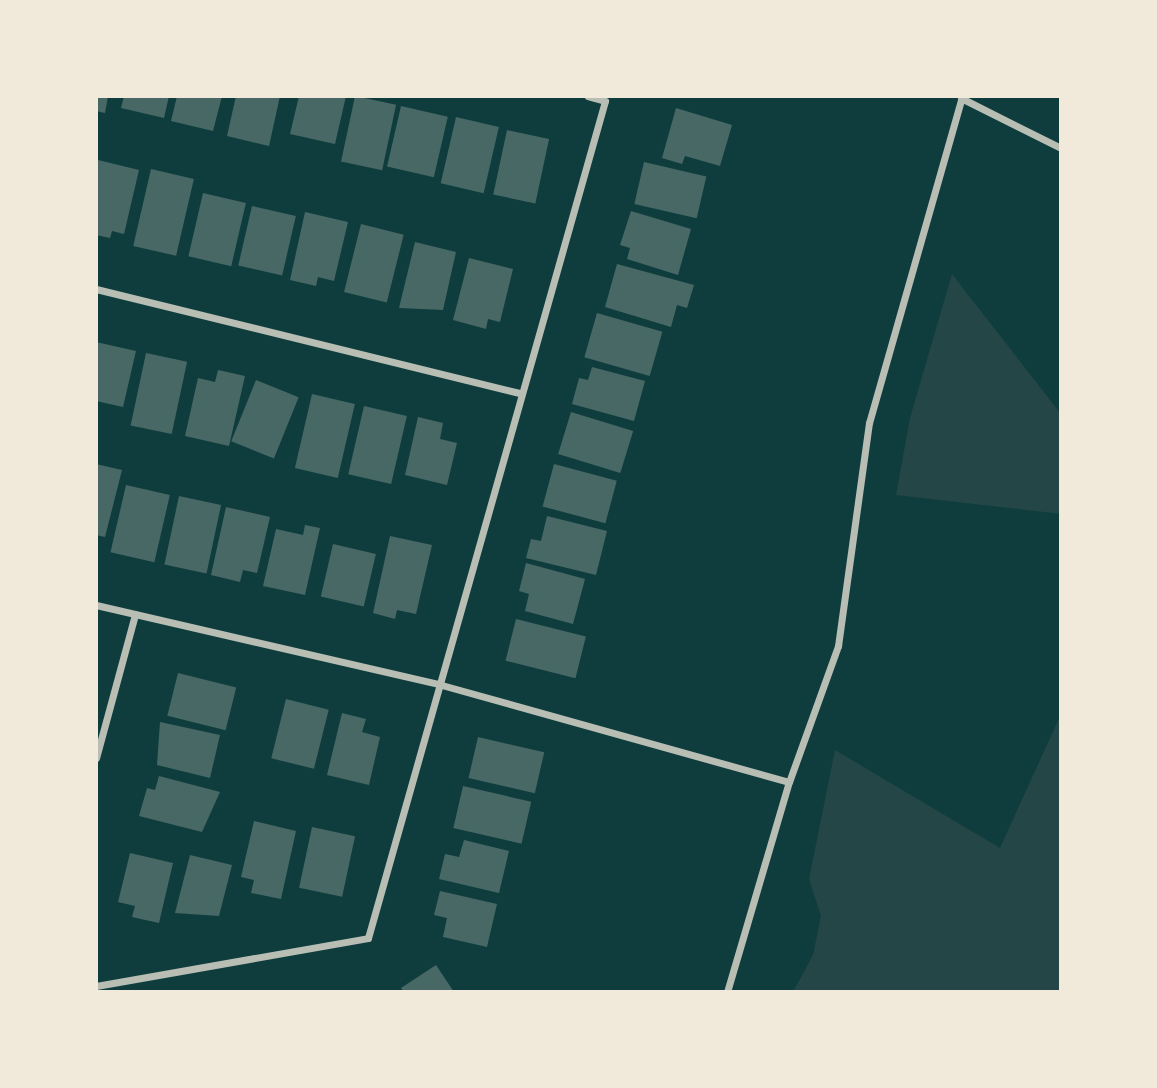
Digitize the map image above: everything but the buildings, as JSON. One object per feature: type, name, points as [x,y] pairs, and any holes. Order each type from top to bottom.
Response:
[{"type":"street","points":[[96,986],[368,938],[518,393],[606,101],[589,96]]},
{"type":"street","points":[[727,992],[789,782],[838,646],[869,423],[961,97],[1061,148]]},
{"type":"street","points":[[96,289],[518,393]]},
{"type":"street","points":[[96,605],[438,684],[789,782]]},
{"type":"street","points":[[96,758],[135,614]]},
{"type":"shaded area","points":[[952,274],[1061,414],[1061,514],[896,495],[910,418]]},
{"type":"shaded area","points":[[1061,714],[1061,992],[793,992],[813,955],[821,916],[809,879],[835,750],[1000,848]]}]
